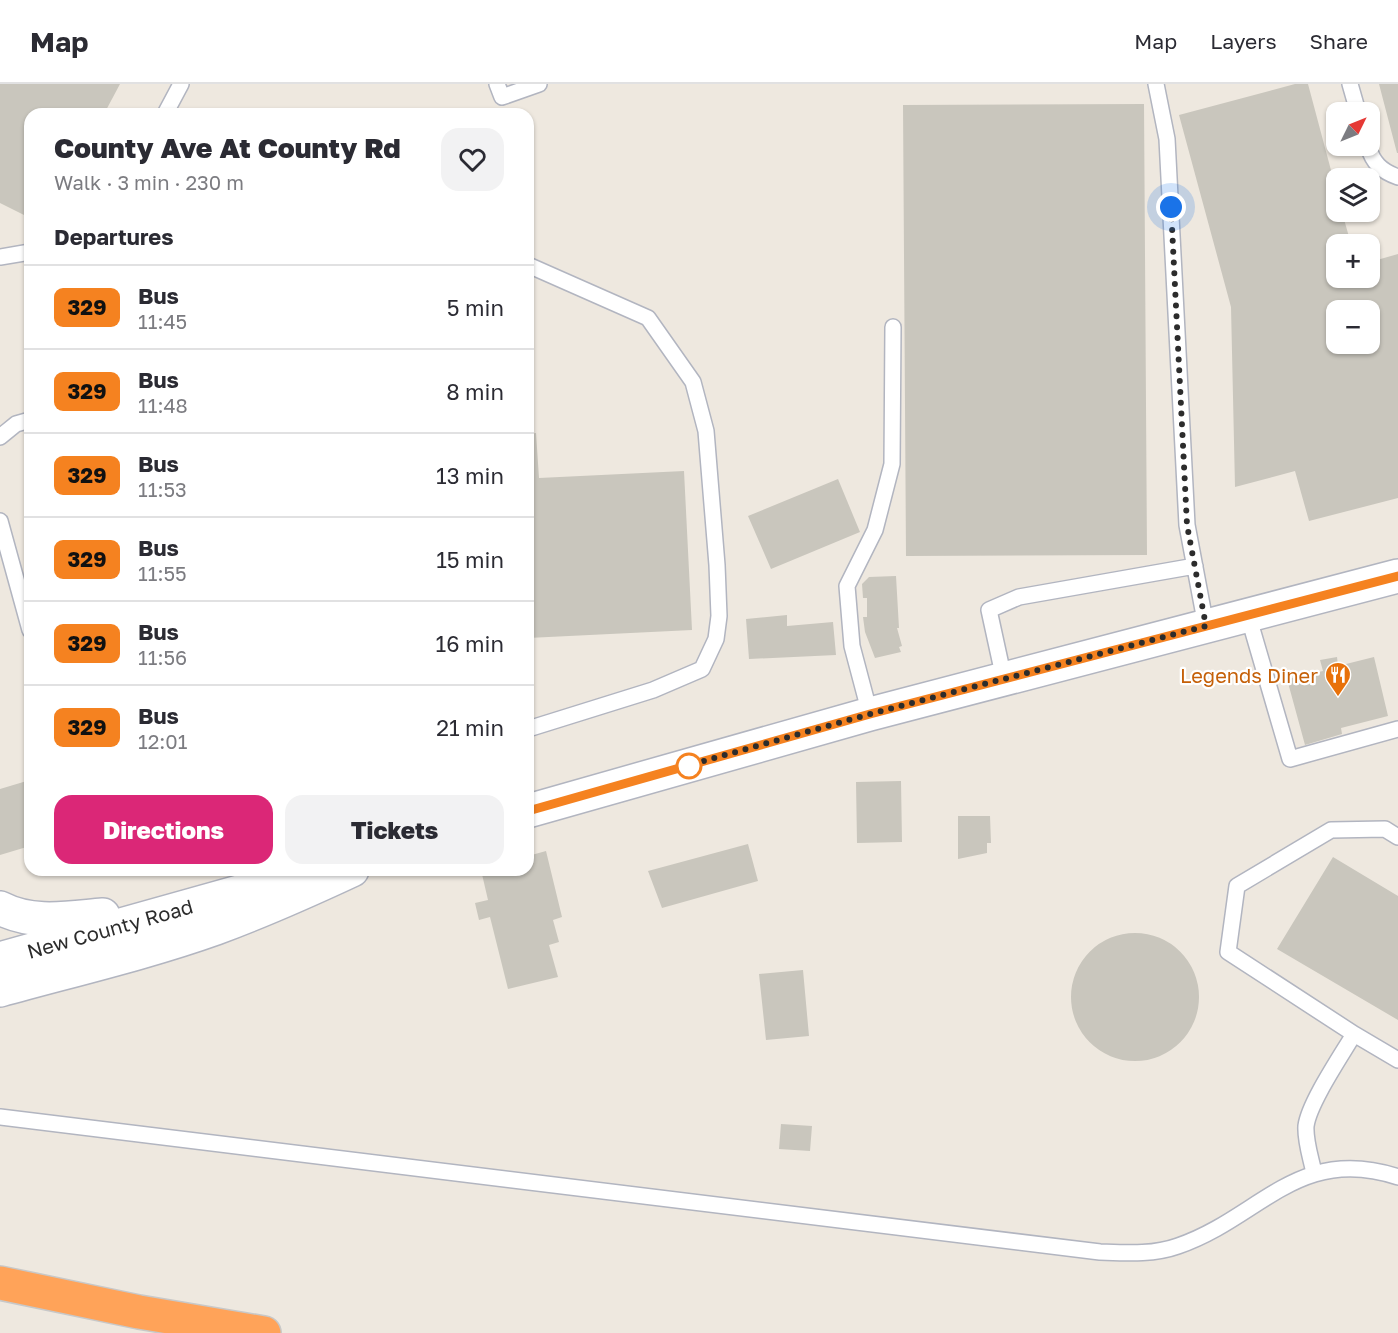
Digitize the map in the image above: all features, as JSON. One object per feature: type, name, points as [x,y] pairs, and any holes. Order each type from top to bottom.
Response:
[{"type":"highway","points":[[0,1283],[139,1312],[264,1333]]},
{"type":"main road","points":[[534,809],[870,714],[1398,576]]},
{"type":"main road","points":[[0,908],[27,918],[51,920],[116,914],[221,897],[297,876]]},
{"type":"main road","points":[[0,990],[216,928],[339,876]]},
{"type":"main road","name":"New County Road","points":[[0,959],[221,897]]},
{"type":"lane","points":[[168,108],[181,84]]},
{"type":"lane","points":[[497,84],[502,98],[539,84]]},
{"type":"lane","points":[[1156,84],[1167,139],[1187,525],[1206,626]]},
{"type":"lane","points":[[1350,84],[1355,102]]},
{"type":"lane","points":[[1372,156],[1384,172],[1398,177]]},
{"type":"lane","points":[[0,257],[24,253]]},
{"type":"lane","points":[[534,268],[648,318],[693,382],[706,431],[719,616],[716,639],[702,669],[653,690],[534,727]]},
{"type":"lane","points":[[870,714],[852,646],[847,586],[875,530],[892,464],[893,327]]},
{"type":"lane","points":[[0,437],[16,424],[24,422]]},
{"type":"lane","points":[[0,521],[24,608]]},
{"type":"lane","points":[[1004,679],[989,610],[1019,597],[1195,566]]},
{"type":"lane","points":[[1248,615],[1290,759],[1398,729]]},
{"type":"lane","points":[[1398,837],[1385,829],[1331,830],[1237,886],[1228,952],[1398,1060]]},
{"type":"lane","points":[[1314,1173],[1306,1137],[1310,1110],[1354,1034]]},
{"type":"lane","points":[[0,1116],[1112,1252],[1144,1253],[1177,1246],[1211,1231],[1283,1186],[1314,1173],[1344,1168],[1398,1177]]},
{"type":"building","points":[[0,84],[120,84],[107,108],[24,108],[24,215],[0,203]]},
{"type":"building","points":[[1295,84],[1308,84],[1330,168],[1326,168],[1326,222],[1345,222],[1348,234],[1326,234],[1326,288],[1380,288],[1380,259],[1398,254],[1398,498],[1309,521],[1295,471],[1235,487],[1231,307],[1179,115]]},
{"type":"building","points":[[1379,84],[1398,84],[1398,153],[1397,153]]},
{"type":"building","points":[[1144,104],[1147,555],[906,556],[903,105]]},
{"type":"building","points":[[534,433],[536,433],[539,478],[684,471],[692,630],[534,638]]},
{"type":"building","points":[[838,479],[860,532],[771,569],[748,516]]},
{"type":"building","points":[[896,576],[899,628],[897,628],[902,646],[899,647],[901,652],[875,658],[865,632],[863,617],[867,617],[867,598],[863,598],[862,584],[869,577]]},
{"type":"building","points":[[787,615],[787,626],[833,622],[836,655],[749,659],[746,619]]},
{"type":"building","name":"Legends Diner","points":[[1337,657],[1338,666],[1374,657],[1388,716],[1341,728],[1342,734],[1305,745],[1287,679],[1323,671],[1320,660]]},
{"type":"building","points":[[901,781],[902,842],[857,843],[856,782]]},
{"type":"building","points":[[24,782],[24,848],[0,855],[0,789]]},
{"type":"building","points":[[958,816],[990,816],[991,843],[987,843],[987,853],[958,859]]},
{"type":"building","points":[[748,844],[758,881],[662,908],[648,871]]},
{"type":"building","points":[[546,851],[562,917],[553,920],[559,942],[549,945],[558,977],[508,989],[490,917],[479,920],[475,903],[488,900],[482,876],[534,876],[534,854]]},
{"type":"building","points":[[1333,857],[1398,896],[1398,1020],[1277,949]]},
{"type":"building","points":[[1135,933],[1160,938],[1180,952],[1194,972],[1199,997],[1194,1022],[1180,1042],[1160,1056],[1135,1061],[1110,1056],[1090,1042],[1076,1022],[1071,997],[1076,972],[1090,952],[1110,938]]},
{"type":"building","points":[[803,970],[809,1036],[766,1040],[759,974]]},
{"type":"building","points":[[781,1124],[812,1126],[810,1151],[779,1149]]},
{"type":"bus line","name":"329","points":[[534,809],[870,714],[1398,576]]},
{"type":"place","name":"Legends Diner","points":[[1338,698]]},
{"type":"route","points":[[689,766],[686,766],[870,714],[1206,626],[1187,525],[1171,207]]}]
